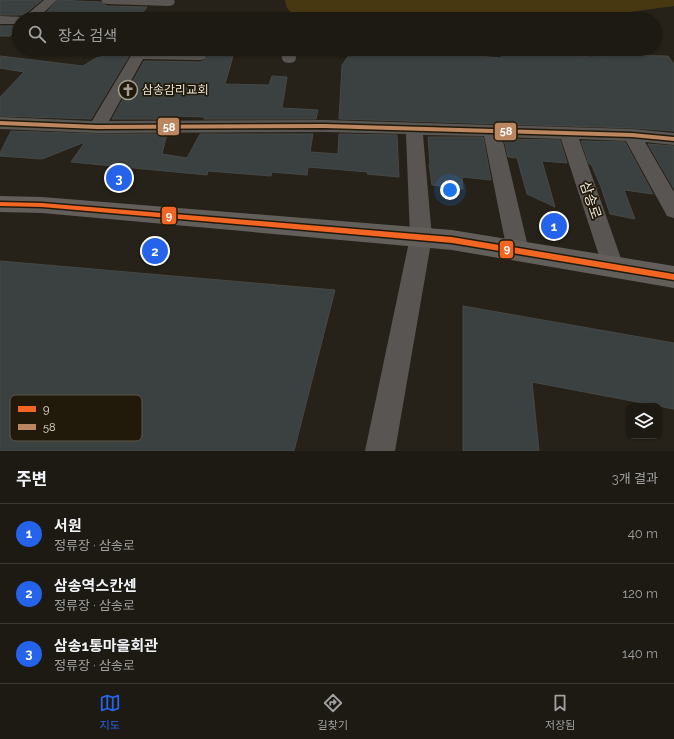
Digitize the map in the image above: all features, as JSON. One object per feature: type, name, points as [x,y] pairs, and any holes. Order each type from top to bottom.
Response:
[{"type":"main road","points":[[0,190],[42,205]]},
{"type":"main road","points":[[0,204],[42,205],[452,240],[674,277]]},
{"type":"main road","points":[[0,213],[42,205]]},
{"type":"street","points":[[37,12],[50,0]]},
{"type":"street","points":[[107,0],[169,2]]},
{"type":"street","points":[[0,20],[12,20]]},
{"type":"street","points":[[97,127],[138,56]]},
{"type":"street","points":[[0,123],[97,127],[325,126],[414,128],[632,135],[674,139]]},
{"type":"street","points":[[380,451],[421,237],[414,128]]},
{"type":"street","points":[[492,130],[518,251]]},
{"type":"street","name":"삼송로","points":[[568,133],[613,267]]},
{"type":"street","points":[[632,135],[674,210]]},
{"type":"shaded area","points":[[285,0],[674,0],[674,6],[630,12],[291,12],[287,8]]},
{"type":"building","points":[[0,0],[42,0],[27,12],[12,12],[12,15],[0,15]]},
{"type":"building","points":[[58,0],[101,2],[107,6],[147,7],[143,12],[47,12]]},
{"type":"building","points":[[0,26],[12,26],[12,34],[10,36],[0,36]]},
{"type":"building","points":[[0,56],[83,66],[96,58],[104,56],[129,56],[91,119],[0,116],[0,97],[24,72],[0,68]]},
{"type":"building","points":[[233,56],[225,84],[269,85],[272,76],[287,77],[282,108],[318,110],[316,119],[204,119],[205,117],[174,116],[173,119],[112,119],[144,61],[200,62],[208,57]]},
{"type":"building","points":[[349,56],[476,56],[502,58],[501,56],[668,56],[674,64],[674,131],[632,128],[339,119],[342,65]]},
{"type":"building","points":[[11,131],[97,134],[167,134],[162,154],[187,158],[200,134],[313,134],[310,152],[338,154],[339,134],[397,135],[399,177],[367,174],[368,172],[308,167],[307,175],[272,172],[271,176],[208,171],[207,175],[71,162],[85,142],[42,159],[0,156],[0,153]]},
{"type":"building","points":[[428,137],[483,137],[491,180],[462,177],[463,189],[432,185],[429,164]]},
{"type":"building","points":[[504,139],[560,140],[567,163],[542,161],[555,207],[527,194],[517,158],[508,157]]},
{"type":"building","points":[[581,141],[625,142],[653,194],[624,190],[635,219],[610,214],[601,187],[591,164],[589,164]]},
{"type":"building","points":[[648,144],[674,146],[674,189]]},
{"type":"building","points":[[0,261],[335,290],[294,451],[0,451]]},
{"type":"building","points":[[463,306],[674,343],[674,409],[662,407],[662,403],[642,403],[532,382],[539,451],[463,451]]},
{"type":"transit line","name":"58","points":[[0,123],[97,127],[325,126],[632,135],[674,139]]},
{"type":"transit line","name":"9","points":[[0,204],[42,205],[452,240],[674,277]]},
{"type":"place","name":"삼송감리교회","points":[[128,90]]},
{"type":"place","name":"삼송1통마을회관","points":[[119,178]]},
{"type":"place","name":"서원","points":[[554,226]]},
{"type":"place","name":"삼송역스칸센","points":[[155,251]]}]
